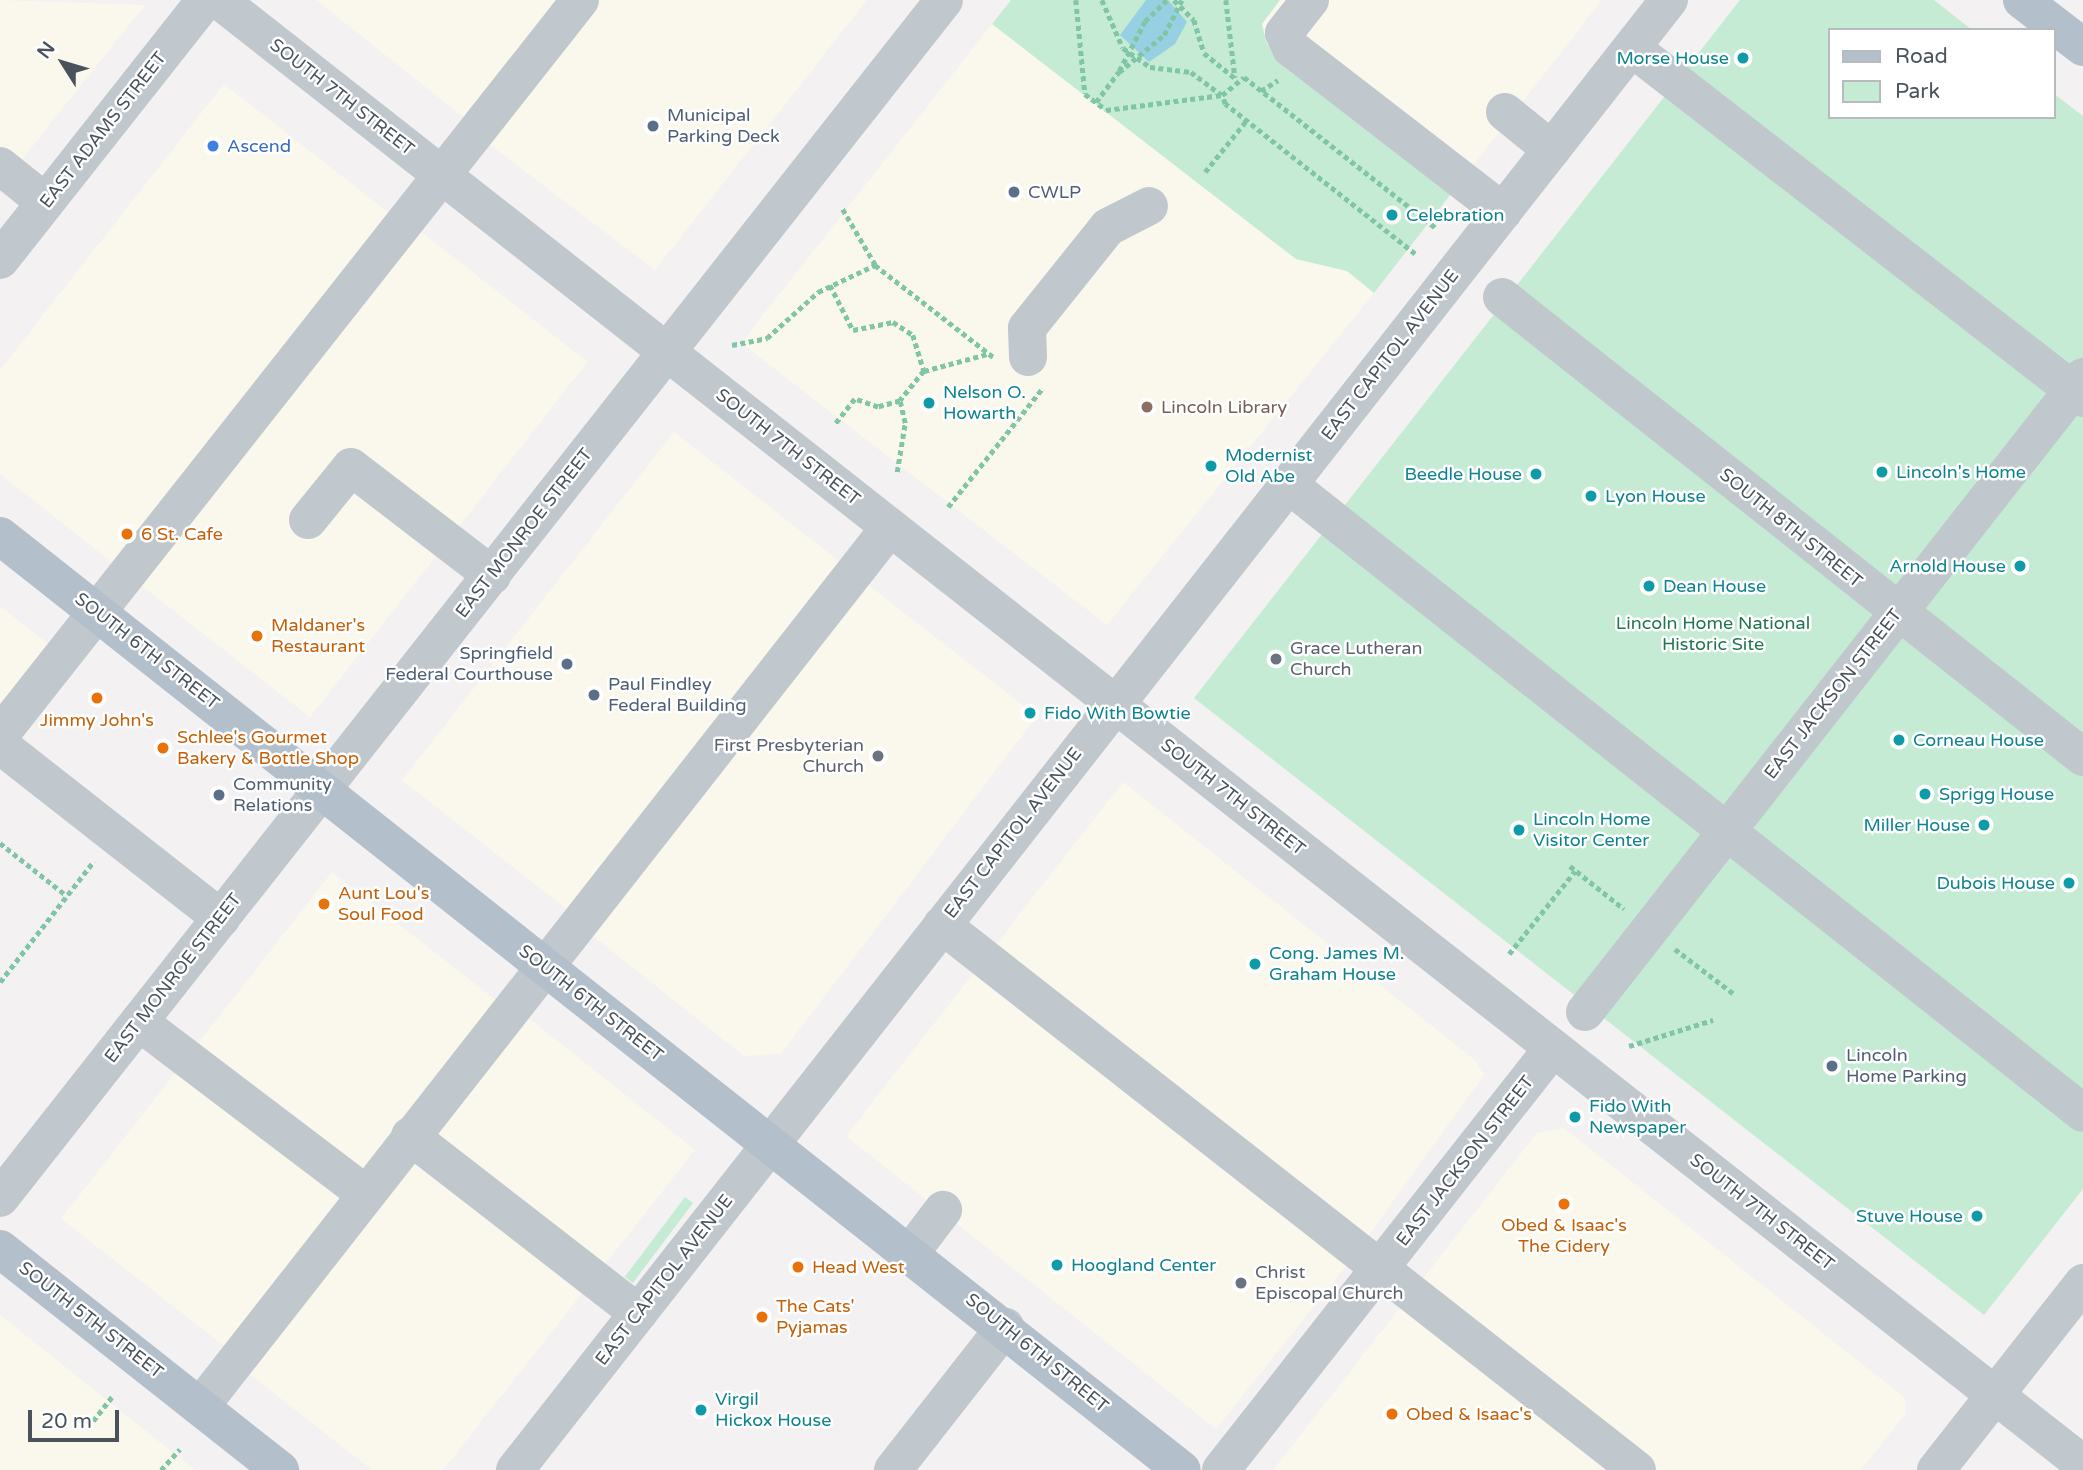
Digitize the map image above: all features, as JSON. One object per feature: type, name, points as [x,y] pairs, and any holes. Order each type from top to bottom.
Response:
[{"type":"main road","points":[[2022,0],[2083,47]]},
{"type":"main road","name":"SOUTH 6TH STREET","points":[[0,536],[322,789],[544,968],[918,1257],[1182,1470]]},
{"type":"main road","name":"SOUTH 5TH STREET","points":[[0,1249],[280,1470]]},
{"type":"street","name":"EAST ADAMS STREET","points":[[0,260],[205,0]]},
{"type":"street","name":"SOUTH 7TH STREET","points":[[219,0],[2083,1464]]},
{"type":"street","points":[[0,735],[580,0]]},
{"type":"street","name":"EAST MONROE STREET","points":[[0,1198],[944,0]]},
{"type":"street","points":[[1310,0],[1284,33],[1300,56],[1503,212]]},
{"type":"street","name":"EAST CAPITOL AVENUE","points":[[515,1470],[1670,0]]},
{"type":"street","points":[[1632,48],[2080,388]]},
{"type":"street","points":[[1497,122],[1545,159]]},
{"type":"street","points":[[0,166],[45,202]]},
{"type":"street","points":[[1022,368],[1027,328],[1108,227],[1149,206]]},
{"type":"street","name":"SOUTH 8TH STREET","points":[[1502,297],[2083,757]]},
{"type":"street","name":"EAST JACKSON STREET","points":[[1585,1012],[1898,612],[2080,388]]},
{"type":"street","points":[[308,520],[351,467],[492,575]]},
{"type":"street","points":[[1289,485],[2083,1113]]},
{"type":"street","points":[[200,1407],[890,527]]},
{"type":"street","points":[[0,745],[221,918]]},
{"type":"street","points":[[942,925],[1378,1271],[1637,1470]]},
{"type":"street","points":[[139,1021],[365,1194]]},
{"type":"street","name":"EAST JACKSON STREET","points":[[1221,1470],[1552,1049]]},
{"type":"street","points":[[410,1136],[638,1313]]},
{"type":"street","points":[[918,1257],[950,1215]]},
{"type":"street","points":[[1936,1470],[2083,1283]]},
{"type":"street","points":[[893,1470],[1005,1326]]},
{"type":"path","points":[[1076,0],[1085,93],[1106,110],[1222,95],[1235,78],[1226,0]]},
{"type":"path","points":[[1102,0],[1123,48],[1150,66],[1191,72],[1222,95],[1246,121],[1415,254]]},
{"type":"path","points":[[1096,102],[1119,72],[1145,20],[1167,0]]},
{"type":"path","points":[[1174,0],[1194,20],[1204,53],[1235,78],[1244,77],[1436,228]]},
{"type":"path","points":[[1119,72],[1164,35],[1182,0]]},
{"type":"path","points":[[1205,172],[1246,121]]},
{"type":"path","points":[[841,207],[875,265],[988,354],[1022,368],[948,507]]},
{"type":"path","points":[[732,345],[767,338],[830,285],[875,265]]},
{"type":"path","points":[[830,285],[853,330],[893,322],[913,335],[924,371]]},
{"type":"path","points":[[836,424],[855,399],[878,407],[900,401],[924,371],[988,354]]},
{"type":"path","points":[[898,472],[905,423],[900,401]]},
{"type":"path","points":[[0,982],[115,834]]},
{"type":"path","points":[[0,844],[67,896]]},
{"type":"path","points":[[1509,954],[1575,871]]},
{"type":"path","points":[[1688,958],[1734,994]]},
{"type":"path","points":[[1629,1046],[1713,1020]]},
{"type":"path","points":[[93,1421],[113,1395]]},
{"type":"path","points":[[161,1470],[180,1448]]},
{"type":"shaded area","points":[[0,0],[145,5],[0,187]]},
{"type":"shaded area","points":[[316,0],[568,0],[472,124]]},
{"type":"shaded area","name":"Municipal Parking Deck","points":[[595,0],[867,0],[655,270],[485,141]]},
{"type":"shaded area","points":[[1280,0],[1602,0],[1454,190],[1267,44],[1262,24]]},
{"type":"shaded area","points":[[992,24],[1296,259],[1347,271],[1374,293],[1107,625],[741,343]]},
{"type":"shaded area","points":[[224,84],[393,216],[118,567],[0,474],[0,370]]},
{"type":"shaded area","points":[[415,227],[588,362],[310,717],[137,582]]},
{"type":"shaded area","name":"Paul Findley Federal Building","points":[[674,432],[849,569],[577,917],[402,780]]},
{"type":"shaded area","points":[[863,581],[1037,716],[781,1054],[744,1056],[589,933]]},
{"type":"shaded area","points":[[0,606],[56,650],[0,720]]},
{"type":"shaded area","points":[[1123,782],[1475,1060],[1484,1075],[1351,1260],[1216,1429],[846,1136]]},
{"type":"shaded area","points":[[332,872],[504,1006],[233,1353],[61,1219]]},
{"type":"shaded area","points":[[521,1012],[695,1150],[443,1470],[372,1470],[244,1370]]},
{"type":"shaded area","points":[[1564,1128],[1905,1398],[1906,1413],[1861,1470],[1273,1470],[1537,1133]]},
{"type":"shaded area","points":[[0,1315],[195,1470],[0,1470]]},
{"type":"green space","points":[[1011,0],[1280,0],[1262,24],[1267,44],[1454,190],[1374,293],[1347,271],[1296,259],[992,24]]},
{"type":"green space","name":"Lincoln Home National Historic Site","points":[[1740,0],[1934,0],[1969,28],[1828,28],[1828,119],[2055,119],[2055,95],[2083,116],[2083,1189],[1984,1315],[1194,698]]},
{"type":"green space","points":[[685,1197],[693,1203],[633,1283],[625,1277]]},
{"type":"water","points":[[1146,0],[1168,0],[1187,22],[1175,44],[1149,62],[1120,35]]},
{"type":"place","name":"Morse House","points":[[1743,58]]},
{"type":"place","name":"Municipal Parking Deck","points":[[653,126]]},
{"type":"place","name":"Ascend","points":[[213,146]]},
{"type":"place","name":"CWLP","points":[[1014,192]]},
{"type":"place","name":"Celebration","points":[[1392,215]]},
{"type":"place","name":"Nelson O. Howarth","points":[[929,403]]},
{"type":"place","name":"Lincoln Library","points":[[1147,407]]},
{"type":"place","name":"Modernist Old Abe","points":[[1211,466]]},
{"type":"place","name":"Lincoln's Home","points":[[1882,472]]},
{"type":"place","name":"Beedle House","points":[[1536,474]]},
{"type":"place","name":"Lyon House","points":[[1591,496]]},
{"type":"place","name":"6 St. Cafe","points":[[127,534]]},
{"type":"place","name":"Arnold House","points":[[2020,566]]},
{"type":"place","name":"Dean House","points":[[1649,586]]},
{"type":"place","name":"Maldaner's Restaurant","points":[[257,636]]},
{"type":"place","name":"Grace Lutheran Church","points":[[1276,659]]},
{"type":"place","name":"Springfield Federal Courthouse","points":[[567,664]]},
{"type":"place","name":"Paul Findley Federal Building","points":[[594,695]]},
{"type":"place","name":"Jimmy John's","points":[[97,698]]},
{"type":"place","name":"Fido With Bowtie","points":[[1030,713]]},
{"type":"place","name":"Corneau House","points":[[1899,740]]},
{"type":"place","name":"Schlee's Gourmet Bakery & Bottle Shop","points":[[163,748]]},
{"type":"place","name":"First Presbyterian Church","points":[[878,756]]},
{"type":"place","name":"Sprigg House","points":[[1925,794]]},
{"type":"place","name":"Community Relations","points":[[219,795]]},
{"type":"place","name":"Miller House","points":[[1984,825]]},
{"type":"place","name":"Lincoln Home Visitor Center","points":[[1519,830]]},
{"type":"place","name":"Dubois House","points":[[2069,883]]},
{"type":"place","name":"Aunt Lou's Soul Food","points":[[324,904]]},
{"type":"place","name":"Cong. James M. Graham House","points":[[1255,964]]},
{"type":"place","name":"Lincoln Home Parking","points":[[1832,1066]]},
{"type":"place","name":"Fido With Newspaper","points":[[1575,1117]]},
{"type":"place","name":"Obed & Isaac's The Cidery","points":[[1564,1204]]},
{"type":"place","name":"Stuve House","points":[[1977,1216]]},
{"type":"place","name":"Hoogland Center","points":[[1057,1265]]},
{"type":"place","name":"Head West","points":[[798,1267]]},
{"type":"place","name":"Christ Episcopal Church","points":[[1241,1283]]},
{"type":"place","name":"The Cats' Pyjamas","points":[[762,1317]]},
{"type":"place","name":"Virgil Hickox House","points":[[701,1410]]},
{"type":"place","name":"Obed & Isaac's","points":[[1392,1414]]}]
